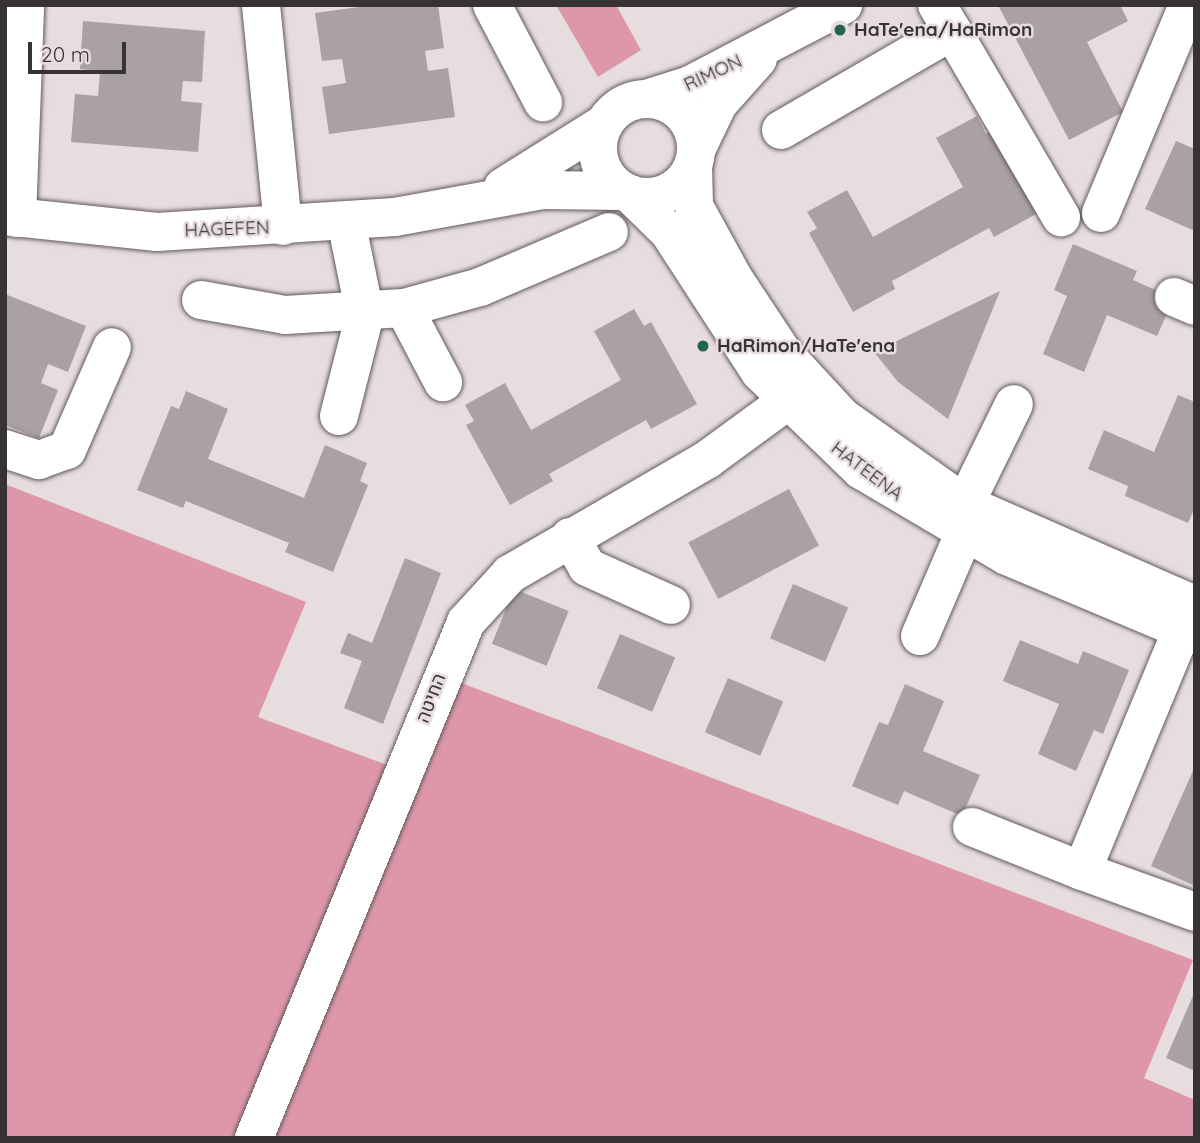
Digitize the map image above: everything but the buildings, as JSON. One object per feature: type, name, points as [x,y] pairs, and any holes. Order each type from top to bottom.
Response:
[{"type":"street","points":[[11,217],[25,5]]},
{"type":"street","points":[[261,5],[283,226]]},
{"type":"street","points":[[492,5],[543,102]]},
{"type":"street","name":"RIMON","points":[[649,98],[775,43],[843,5]]},
{"type":"street","points":[[1101,213],[1188,5]]},
{"type":"street","points":[[781,130],[945,18],[1061,218]]},
{"type":"street","name":"RIMON","points":[[695,157],[718,104],[775,43]]},
{"type":"street","points":[[649,98],[683,113],[695,157],[668,192],[627,192],[600,161],[604,124],[626,103],[649,98]]},
{"type":"street","name":"HAGEFEN","points":[[449,208],[534,171],[604,124]]},
{"type":"street","name":"HATEENA","points":[[695,157],[694,206],[783,353],[878,447],[965,519]]},
{"type":"street","name":"HAGEFEN","points":[[11,217],[157,232],[346,221],[449,208],[543,190],[627,192]]},
{"type":"street","name":"HATEENA","points":[[627,192],[669,232],[733,336],[786,402],[860,470],[965,519],[1191,613]]},
{"type":"street","points":[[339,416],[365,314],[346,221]]},
{"type":"street","points":[[201,300],[285,315],[365,314],[404,308],[481,287],[609,232]]},
{"type":"street","points":[[404,308],[443,382]]},
{"type":"street","points":[[5,449],[39,460],[67,450],[112,347]]},
{"type":"street","name":"החיטה","points":[[254,1138],[466,622],[510,574],[708,458],[786,402]]},
{"type":"street","points":[[920,636],[965,519],[1014,404]]},
{"type":"street","points":[[570,537],[587,567],[671,605]]},
{"type":"street","points":[[1083,871],[1191,613]]},
{"type":"street","points":[[972,827],[1195,912]]},
{"type":"shaded area","points":[[556,5],[616,5],[641,50],[598,77]]},
{"type":"shaded area","points":[[5,484],[306,602],[258,717],[414,775],[456,681],[1193,960],[1144,1078],[1195,1100],[1195,1138],[5,1138]]},
{"type":"place","name":"HaTe'ena/HaRimon","points":[[840,30]]},
{"type":"place","name":"HaRimon/HaTe'ena","points":[[703,346]]}]
